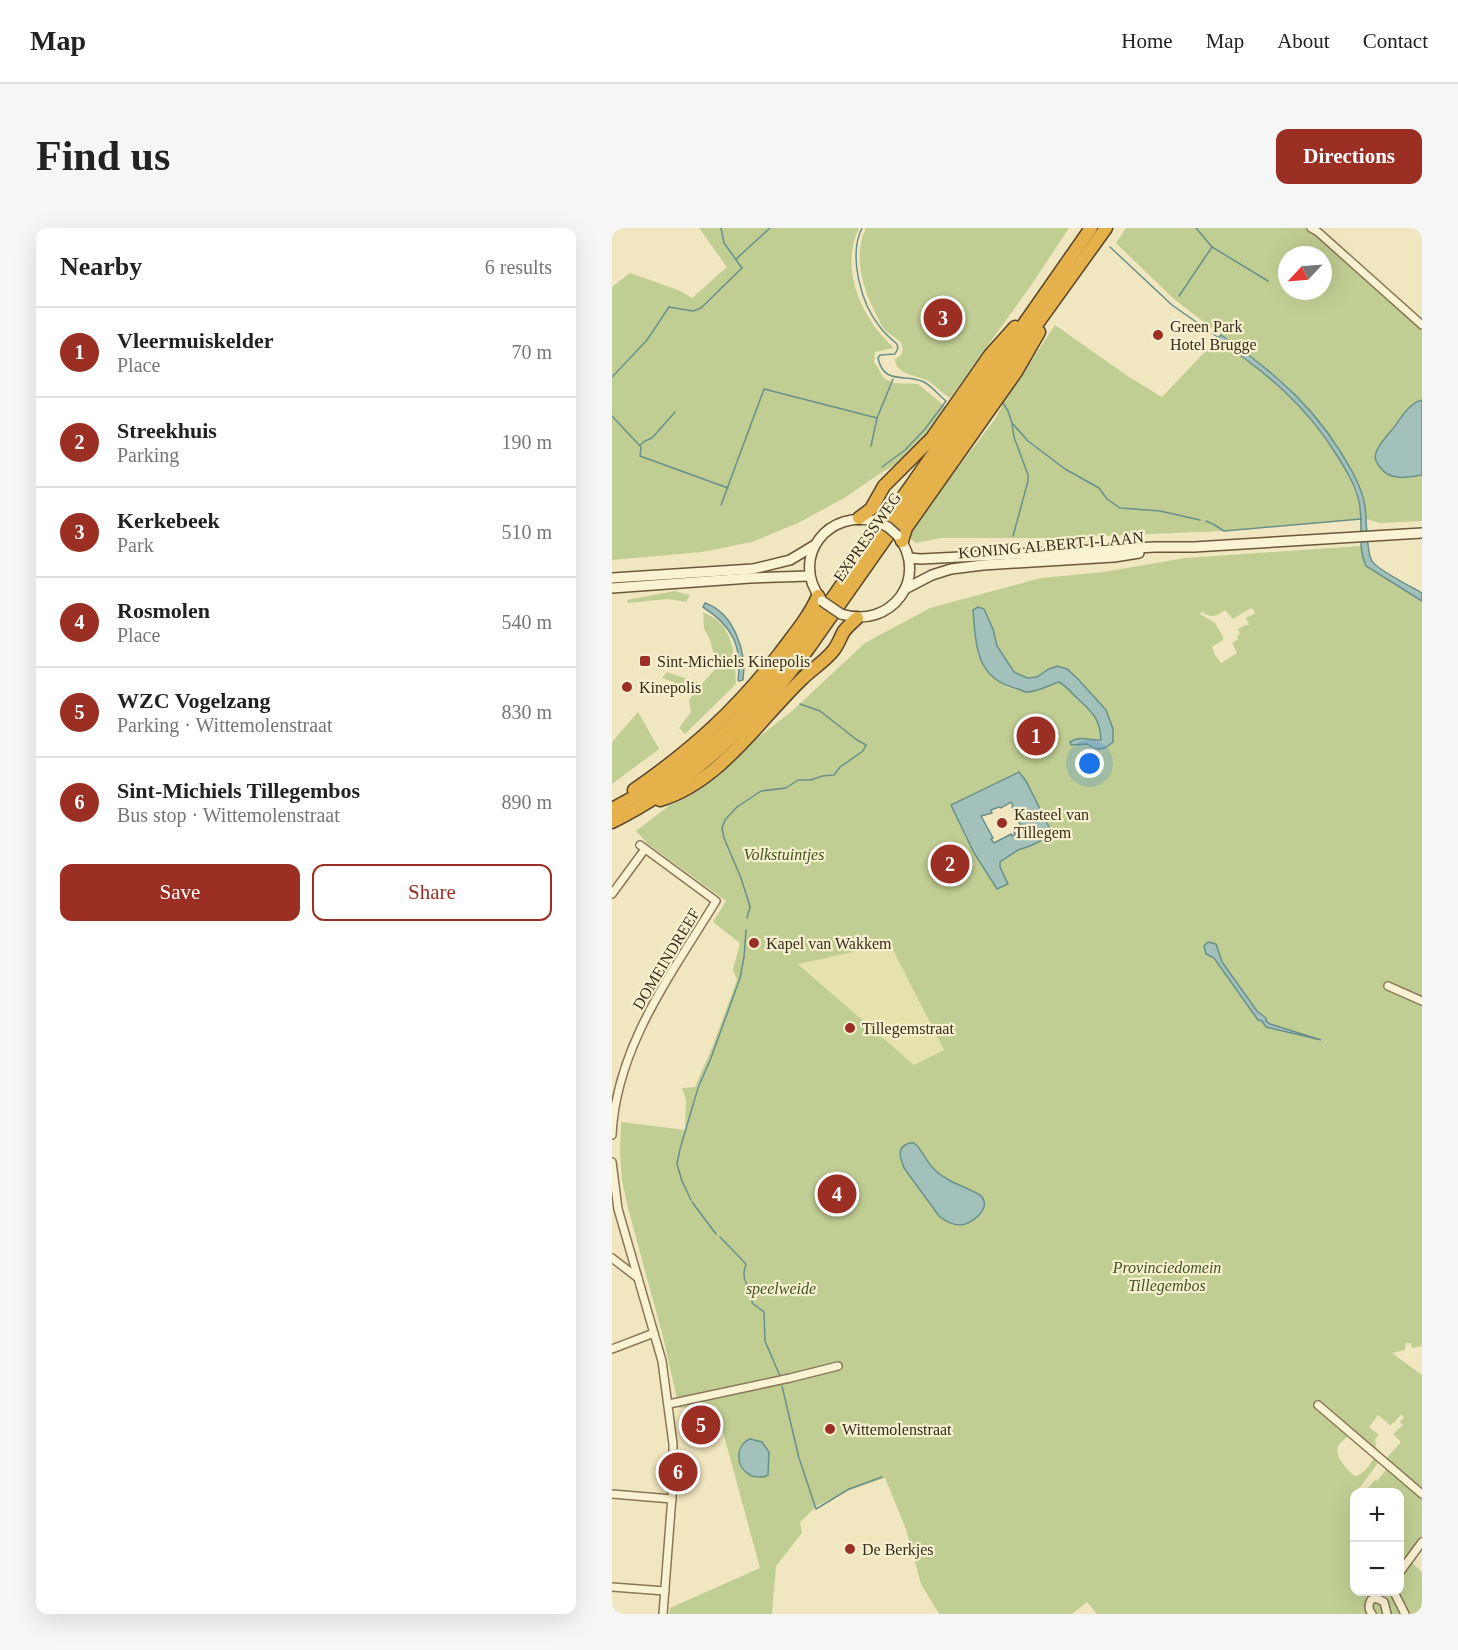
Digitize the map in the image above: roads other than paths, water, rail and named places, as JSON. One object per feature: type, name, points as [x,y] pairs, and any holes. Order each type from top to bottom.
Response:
[{"type":"highway","name":"EXPRESSWEG","points":[[615,807],[665,780],[720,737],[741,716],[799,646],[1091,228]]},
{"type":"highway","name":"EXPRESSWEG","points":[[612,822],[647,803],[706,761],[748,723],[792,670],[1106,228]]},
{"type":"highway","points":[[899,538],[1016,372],[1058,296]]},
{"type":"highway","points":[[859,518],[870,510],[884,486],[932,438],[990,355],[1041,300]]},
{"type":"highway","points":[[615,807],[633,790],[689,749],[733,709],[763,675],[820,598]]},
{"type":"highway","points":[[647,803],[677,795],[714,769],[755,730],[801,679],[833,652],[844,632],[857,618]]},
{"type":"main road","points":[[820,598],[810,576],[810,560],[815,545],[829,529],[849,519],[859,518],[878,522],[888,527],[899,538],[909,558],[909,579],[905,589]]},
{"type":"main road","name":"KONING ALBERT I-LAAN","points":[[820,598],[841,614],[857,618],[886,611],[900,598],[905,589],[932,575],[951,569],[1114,557],[1168,548],[1422,533]]},
{"type":"main road","points":[[612,578],[753,569],[790,560],[815,545]]},
{"type":"main road","name":"KONING ALBERT I-LAAN","points":[[909,558],[1168,548]]},
{"type":"main road","points":[[612,588],[810,576]]},
{"type":"street","points":[[1311,228],[1422,325]]},
{"type":"street","name":"DOMEINDREEF","points":[[612,894],[642,847],[716,901],[645,1019],[614,1096],[612,1135]]},
{"type":"street","points":[[1388,986],[1422,1001]]},
{"type":"street","points":[[612,1162],[615,1211],[654,1333],[662,1362],[669,1404],[674,1451],[663,1614]]},
{"type":"street","points":[[612,1258],[638,1278]]},
{"type":"street","points":[[612,1349],[654,1333]]},
{"type":"street","points":[[669,1404],[838,1366]]},
{"type":"street","points":[[1318,1405],[1422,1494]]},
{"type":"street","points":[[612,1494],[672,1499]]},
{"type":"street","points":[[1404,1567],[1422,1542]]},
{"type":"street","points":[[612,1587],[664,1591]]},
{"type":"street","points":[[1396,1596],[1405,1614]]},
{"type":"street","points":[[1372,1614],[1369,1604],[1376,1598],[1384,1602],[1387,1614]]},
{"type":"water","points":[[1221,335],[1296,395],[1326,430],[1353,473],[1362,494],[1372,561],[1387,573],[1422,593],[1422,601],[1366,566],[1363,558],[1358,498],[1338,457],[1299,406],[1269,377],[1217,339]]},
{"type":"water","points":[[1422,400],[1422,475],[1404,477],[1388,474],[1376,461],[1377,449],[1407,410]]},
{"type":"water","points":[[705,603],[724,615],[731,624],[743,658],[743,680],[738,680],[739,657],[733,638],[721,621],[703,607]]},
{"type":"water","points":[[978,607],[984,609],[993,629],[997,646],[1014,672],[1027,678],[1037,677],[1057,666],[1067,669],[1106,710],[1113,729],[1113,742],[1100,749],[1087,744],[1071,745],[1070,742],[1078,739],[1101,740],[1100,732],[1091,712],[1059,682],[1027,692],[994,678],[986,669],[977,649],[973,610]]},
{"type":"water","points":[[1019,772],[1026,781],[1053,835],[1018,850],[1000,862],[1008,884],[997,889],[974,853],[951,805]],"holes":[[[1011,802],[1020,825],[1022,824],[1024,829],[994,843],[981,816],[992,813],[991,810],[1001,808]]]},
{"type":"water","points":[[1208,942],[1216,944],[1222,962],[1266,1021],[1321,1040],[1266,1027],[1262,1021],[1258,1020],[1214,958],[1206,954],[1204,946]]},
{"type":"water","points":[[909,1143],[917,1146],[939,1174],[982,1197],[984,1206],[978,1216],[960,1225],[939,1216],[904,1168],[900,1157],[901,1150]]},
{"type":"water","points":[[750,1439],[762,1442],[769,1452],[768,1475],[764,1477],[750,1475],[739,1462],[739,1451]]},
{"type":"waterway","points":[[612,377],[647,340],[669,307],[693,311],[701,308],[742,268],[724,243],[721,228]]},
{"type":"waterway","points":[[736,259],[770,228]]},
{"type":"waterway","points":[[862,228],[856,252],[862,293],[873,317],[898,348],[895,354],[880,355],[878,358],[881,367],[890,376],[924,382],[946,401],[925,429],[905,450],[882,467]]},
{"type":"waterway","points":[[1196,228],[1212,247],[1268,281]]},
{"type":"waterway","points":[[1110,247],[1172,305],[1219,338]]},
{"type":"waterway","points":[[1179,296],[1212,247]]},
{"type":"waterway","points":[[871,446],[877,418],[893,379]]},
{"type":"waterway","points":[[721,505],[764,389],[877,418]]},
{"type":"waterway","points":[[1003,403],[1012,423],[1028,441],[1065,469],[1099,488],[1107,499],[1120,508],[1160,511],[1200,520]]},
{"type":"waterway","points":[[640,445],[652,438],[675,412]]},
{"type":"waterway","points":[[612,416],[641,447],[640,456],[728,488]]},
{"type":"waterway","points":[[1012,424],[1014,437],[1028,475],[1013,536]]},
{"type":"waterway","points":[[1206,521],[1224,531],[1361,519]]},
{"type":"waterway","points":[[747,918],[750,907],[741,878],[724,838],[722,828],[725,820],[737,807],[761,791],[786,788],[798,780],[834,775],[840,767],[863,751],[866,745],[820,711],[800,704]]},
{"type":"waterway","points":[[691,1200],[677,1164],[680,1149],[698,1088],[740,978],[746,930]]},
{"type":"waterway","points":[[692,1202],[716,1234]]},
{"type":"waterway","points":[[720,1237],[746,1264],[745,1281],[752,1297],[752,1303],[764,1312],[765,1341],[780,1376]]},
{"type":"waterway","points":[[782,1386],[799,1458],[816,1509],[849,1489],[882,1477]]},
{"type":"place","name":"Kerkebeek","points":[[943,318]]},
{"type":"place","name":"Green Park Hotel Brugge","points":[[1158,335]]},
{"type":"place","name":"Sint-Michiels Kinepolis","points":[[645,661]]},
{"type":"place","name":"Kinepolis","points":[[627,687]]},
{"type":"place","name":"Vleermuiskelder","points":[[1036,736]]},
{"type":"place","name":"Kasteel van Tillegem","points":[[1002,823]]},
{"type":"place","name":"Streekhuis","points":[[950,864]]},
{"type":"place","name":"Kapel van Wakkem","points":[[754,943]]},
{"type":"place","name":"Tillegemstraat","points":[[850,1028]]},
{"type":"place","name":"Rosmolen","points":[[837,1194]]},
{"type":"place","name":"WZC Vogelzang","points":[[701,1425]]},
{"type":"place","name":"Wittemolenstraat","points":[[830,1429]]},
{"type":"place","name":"Sint-Michiels Tillegembos","points":[[678,1472]]},
{"type":"place","name":"De Berkjes","points":[[850,1549]]},
{"type":"park label","name":"Volkstuintjes","points":[[784,854]]},
{"type":"park label","name":"Provinciedomein Tillegembos","points":[[1167,1276]]},
{"type":"park label","name":"speelweide","points":[[781,1288]]}]
